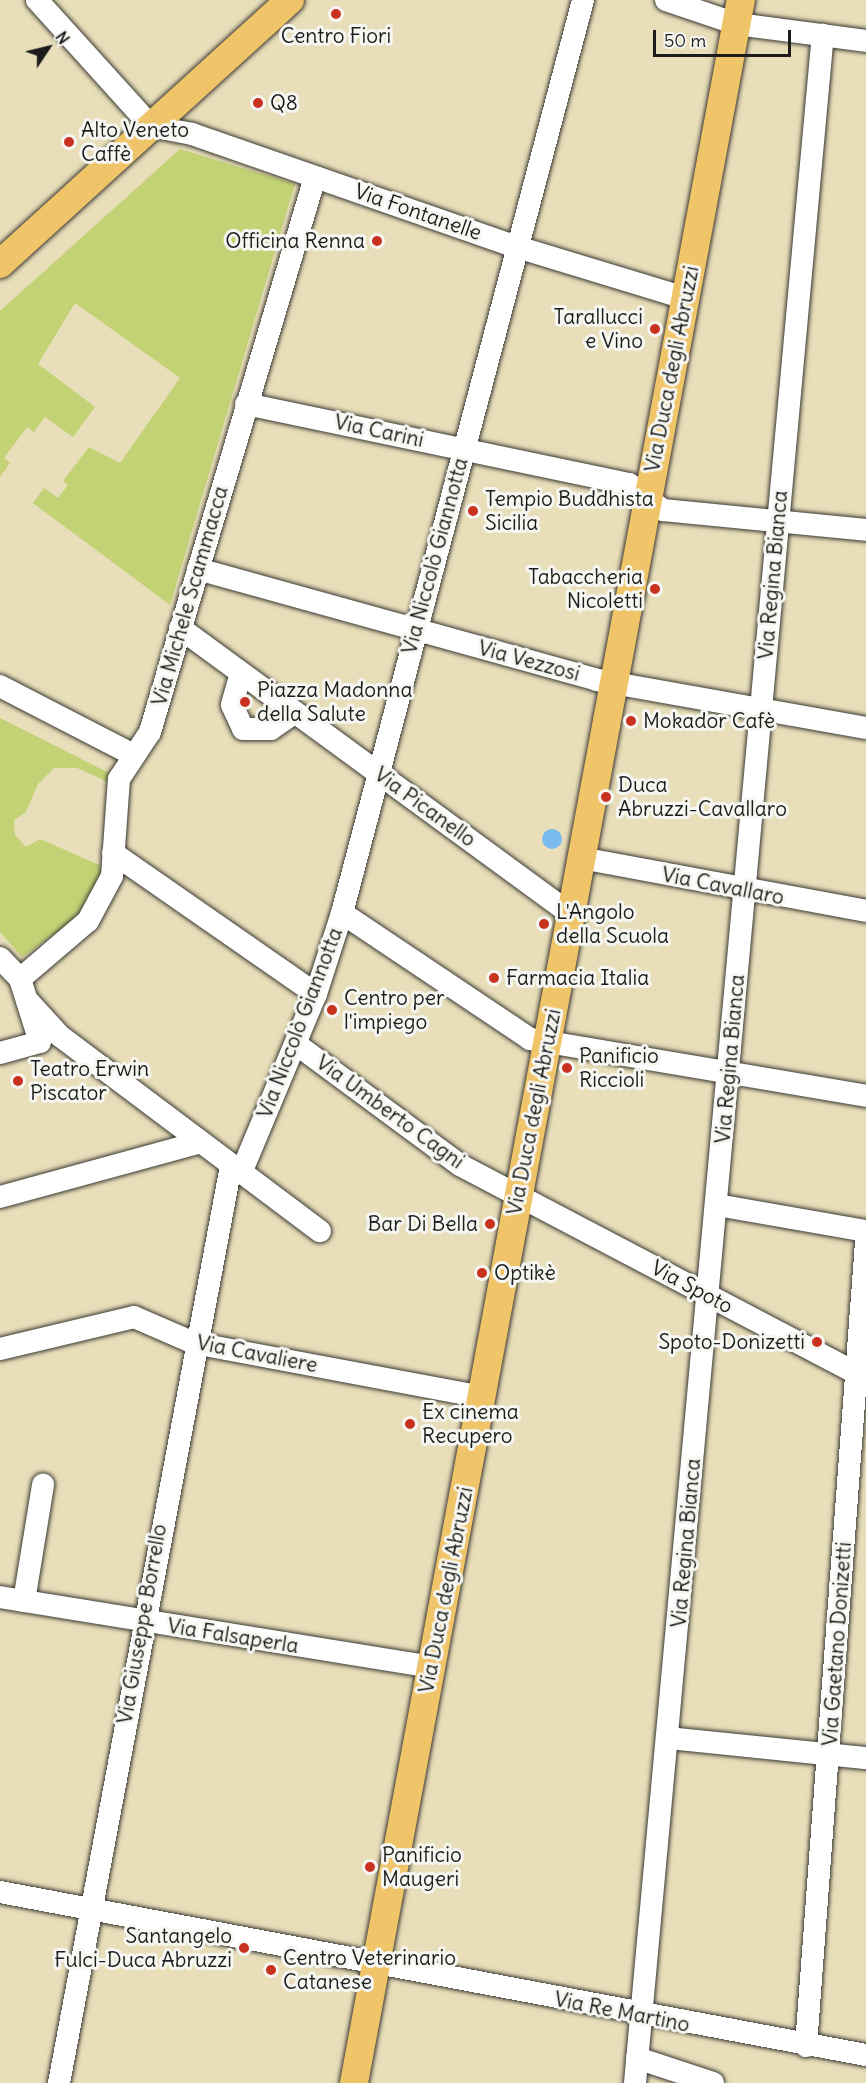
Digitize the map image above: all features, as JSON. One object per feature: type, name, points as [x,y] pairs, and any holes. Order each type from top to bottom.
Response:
[{"type":"main road","points":[[0,264],[290,0]]},
{"type":"main road","name":"Via Duca degli Abruzzi","points":[[354,2083],[378,1964],[431,1667],[483,1397],[518,1193],[739,12]]},
{"type":"street","points":[[37,0],[151,126]]},
{"type":"street","name":"Via Niccolò Giannotta","points":[[236,1170],[296,1044],[316,994],[342,913],[583,0]]},
{"type":"street","points":[[666,0],[739,12],[823,35],[866,41]]},
{"type":"street","name":"Via Regina Bianca","points":[[635,2083],[823,35]]},
{"type":"street","name":"Via Fontanelle","points":[[151,126],[192,134],[517,247],[685,298]]},
{"type":"street","name":"Via Michele Scammacca","points":[[24,989],[97,909],[112,876],[119,779],[132,754],[150,732],[315,177]]},
{"type":"street","name":"Via Carini","points":[[246,404],[629,484],[663,510],[866,530]]},
{"type":"street","name":"Via Vezzosi","points":[[198,569],[416,630],[614,681],[866,728]]},
{"type":"street","points":[[180,628],[233,667],[232,705],[243,729],[265,731],[287,706]]},
{"type":"street","name":"Via Picanello","points":[[233,667],[571,914]]},
{"type":"street","points":[[0,686],[132,754]]},
{"type":"street","points":[[113,853],[316,994]]},
{"type":"street","name":"Via Cavallaro","points":[[581,858],[866,911]]},
{"type":"street","points":[[342,913],[480,1008],[530,1039],[866,1096]]},
{"type":"street","points":[[0,958],[60,1036],[320,1231]]},
{"type":"street","points":[[0,1053],[40,1042],[24,989]]},
{"type":"street","name":"Via Umberto Cagni","points":[[296,1044],[460,1165],[518,1193]]},
{"type":"street","points":[[0,1197],[201,1142]]},
{"type":"street","name":"Via Giuseppe Borrello","points":[[59,2083],[141,1622],[194,1343],[236,1170]]},
{"type":"street","name":"Via Spoto","points":[[518,1193],[861,1376]]},
{"type":"street","points":[[717,1205],[866,1232]]},
{"type":"street","name":"Via Gaetano Donizetti","points":[[806,2046],[861,1376],[866,1242]]},
{"type":"street","name":"Via Cavaliere","points":[[0,1349],[134,1317],[194,1343],[483,1397]]},
{"type":"street","points":[[24,1600],[42,1485]]},
{"type":"street","name":"Via Falsaperla","points":[[0,1597],[141,1622],[431,1667]]},
{"type":"street","points":[[668,1738],[866,1758]]},
{"type":"street","name":"Via Re Martino","points":[[0,1892],[641,2016],[866,2055]]},
{"type":"street","points":[[638,2058],[713,2083]]},
{"type":"green space","points":[[180,149],[295,184],[170,605],[33,503],[44,488],[58,498],[68,485],[63,481],[89,447],[120,463],[180,378],[75,303],[38,364],[95,407],[73,437],[45,417],[34,432],[27,427],[4,458],[10,463],[0,477],[0,311]]},
{"type":"green space","points":[[0,718],[113,775],[110,783],[77,768],[54,768],[38,784],[26,812],[14,820],[15,835],[26,847],[40,839],[106,868],[91,908],[22,957],[0,932]]},
{"type":"water","points":[[552,829],[559,832],[562,839],[559,846],[552,849],[545,846],[542,839],[545,832]]},
{"type":"place","name":"Centro Fiori","points":[[336,14]]},
{"type":"place","name":"Q8","points":[[258,103]]},
{"type":"place","name":"Alto Veneto Caffè","points":[[69,142]]},
{"type":"place","name":"Officina Renna","points":[[377,241]]},
{"type":"place","name":"Tarallucci e Vino","points":[[655,329]]},
{"type":"place","name":"Tempio Buddhista Sicilia","points":[[473,511]]},
{"type":"place","name":"Tabaccheria Nicoletti","points":[[655,589]]},
{"type":"place","name":"Piazza Madonna della Salute","points":[[245,702]]},
{"type":"place","name":"Mokador Cafè","points":[[631,721]]},
{"type":"place","name":"Duca Abruzzi-Cavallaro","points":[[606,797]]},
{"type":"place","name":"L'Angolo della Scuola","points":[[544,924]]},
{"type":"place","name":"Farmacia Italia","points":[[494,978]]},
{"type":"place","name":"Centro per l'impiego","points":[[332,1010]]},
{"type":"place","name":"Panificio Riccioli","points":[[567,1068]]},
{"type":"place","name":"Teatro Erwin Piscator","points":[[18,1081]]},
{"type":"place","name":"Bar Di Bella","points":[[490,1224]]},
{"type":"place","name":"Optikè","points":[[482,1273]]},
{"type":"place","name":"Spoto-Donizetti","points":[[817,1342]]},
{"type":"place","name":"Ex cinema Recupero","points":[[410,1424]]},
{"type":"place","name":"Panificio Maugeri","points":[[370,1867]]},
{"type":"place","name":"Santangelo Fulci-Duca Abruzzi","points":[[244,1948]]},
{"type":"place","name":"Centro Veterinario Catanese","points":[[271,1970]]}]
